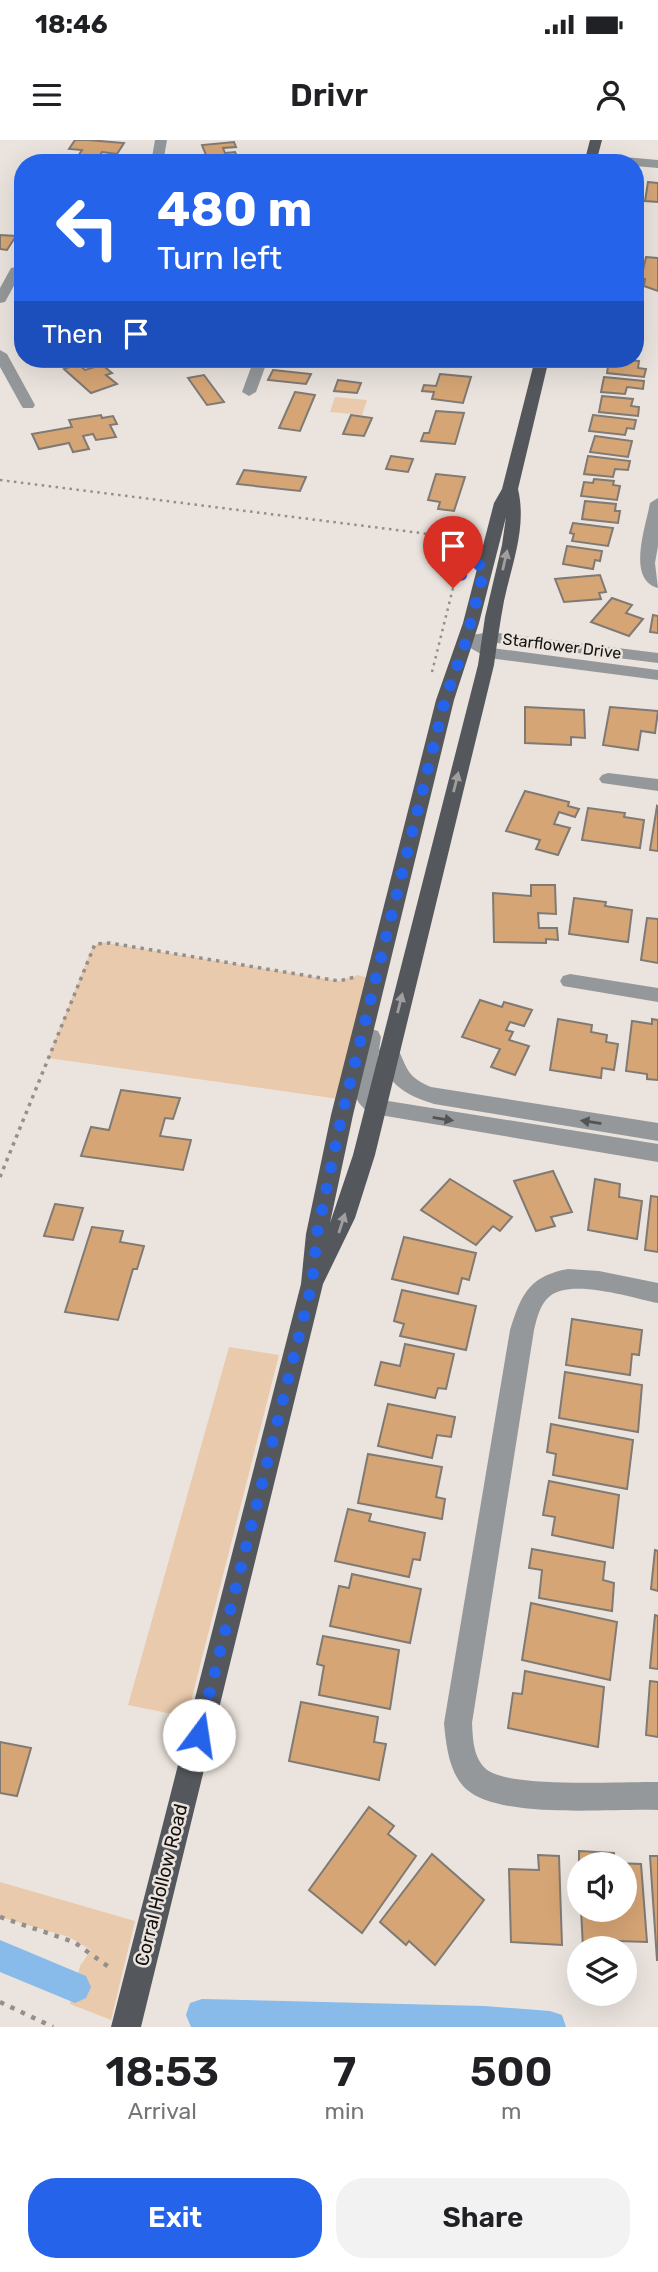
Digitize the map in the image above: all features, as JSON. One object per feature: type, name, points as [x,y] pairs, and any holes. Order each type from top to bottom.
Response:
[{"type":"main road","name":"Corral Hollow Road","points":[[126,2027],[312,1284],[317,1234],[342,1115],[445,700],[466,641],[502,503],[510,489],[540,368]]},
{"type":"main road","points":[[312,1284],[334,1247],[342,1225],[376,1107],[489,645],[513,525],[515,504],[510,489]]},
{"type":"street","points":[[0,299],[14,278]]},
{"type":"street","points":[[0,354],[28,405]]},
{"type":"street","points":[[248,392],[257,368]]},
{"type":"street","points":[[655,580],[647,563],[658,503]]},
{"type":"street","points":[[466,641],[658,675]]},
{"type":"street","name":"Starflower Drive","points":[[489,645],[658,658]]},
{"type":"street","points":[[608,779],[658,785]]},
{"type":"street","points":[[399,887],[399,925],[369,1044],[363,1080],[366,1097],[376,1107],[658,1153]]},
{"type":"street","points":[[570,981],[658,995]]},
{"type":"street","points":[[389,1051],[393,1069],[402,1081],[411,1088],[434,1096],[658,1132]]},
{"type":"street","points":[[658,1293],[578,1278],[547,1284],[530,1306],[522,1331],[458,1723],[460,1752],[472,1773],[484,1784],[516,1793],[658,1796]]},
{"type":"path","points":[[0,480],[492,541]]},
{"type":"path","points":[[430,681],[453,588],[457,578],[476,564],[455,554],[458,538]]},
{"type":"path","points":[[0,1177],[95,944],[110,943],[339,981],[358,975]]},
{"type":"path","points":[[0,1917],[69,1937],[91,1950],[113,1969],[132,2000]]},
{"type":"path","points":[[0,2002],[53,2027]]},
{"type":"shaded area","points":[[335,397],[367,400],[362,415],[330,412]]},
{"type":"shaded area","points":[[101,942],[339,981],[358,975],[368,978],[339,1099],[48,1058],[92,948]]},
{"type":"shaded area","points":[[229,1347],[279,1355],[187,1717],[128,1705]]},
{"type":"shaded area","points":[[0,1882],[135,1921],[111,2020],[70,2004],[80,1966],[91,1950],[69,1937],[0,1917]]},
{"type":"building","points":[[75,140],[124,143],[117,154],[79,154],[82,150],[69,149]]},
{"type":"building","points":[[234,142],[236,147],[223,148],[225,153],[236,154],[206,154],[202,145]]},
{"type":"building","points":[[648,182],[658,183],[658,202],[645,201]]},
{"type":"building","points":[[0,235],[14,236],[7,250],[0,249]]},
{"type":"building","points":[[646,257],[658,258],[658,291],[644,286]]},
{"type":"building","points":[[106,368],[112,373],[106,375],[117,384],[91,393],[64,369]]},
{"type":"building","points":[[608,368],[646,369],[644,377],[607,373]]},
{"type":"building","points":[[273,370],[311,374],[306,384],[268,380]]},
{"type":"building","points":[[440,374],[471,377],[463,403],[432,399],[434,392],[422,391],[424,385],[436,386]]},
{"type":"building","points":[[204,375],[224,402],[207,405],[188,378]]},
{"type":"building","points":[[604,377],[644,381],[643,389],[627,387],[625,394],[601,392]]},
{"type":"building","points":[[338,380],[361,383],[357,393],[334,391]]},
{"type":"building","points":[[295,392],[315,395],[300,431],[279,428]]},
{"type":"building","points":[[602,396],[633,399],[631,406],[639,407],[638,416],[599,412]]},
{"type":"building","points":[[436,411],[464,413],[455,444],[421,441],[424,433],[429,433]]},
{"type":"building","points":[[101,415],[102,418],[113,416],[117,424],[110,425],[116,437],[96,440],[93,434],[83,436],[89,449],[73,452],[69,443],[39,449],[32,434],[72,427],[69,420]]},
{"type":"building","points":[[351,415],[372,418],[364,436],[343,434]]},
{"type":"building","points":[[593,415],[636,420],[634,429],[627,428],[625,435],[589,431]]},
{"type":"building","points":[[595,436],[632,441],[628,457],[590,452]]},
{"type":"building","points":[[391,456],[413,459],[408,472],[386,469]]},
{"type":"building","points":[[588,456],[630,461],[628,470],[615,469],[613,477],[584,474]]},
{"type":"building","points":[[244,470],[306,477],[300,491],[237,484]]},
{"type":"building","points":[[436,474],[465,477],[454,511],[438,509],[440,502],[428,500]]},
{"type":"building","points":[[594,479],[614,481],[613,485],[620,486],[617,500],[581,496],[584,482],[593,483]]},
{"type":"building","points":[[585,501],[616,504],[615,511],[620,511],[618,523],[582,519]]},
{"type":"building","points":[[573,523],[613,528],[608,546],[572,541],[574,534],[570,533]]},
{"type":"building","points":[[567,546],[602,551],[600,561],[595,560],[593,569],[563,564]]},
{"type":"building","points":[[600,575],[606,592],[599,593],[601,599],[564,602],[555,579]]},
{"type":"building","points":[[612,598],[632,605],[626,613],[643,619],[629,636],[591,622]]},
{"type":"building","points":[[653,615],[658,616],[658,633],[650,632]]},
{"type":"building","points":[[525,707],[584,710],[585,738],[571,737],[571,745],[525,743]]},
{"type":"building","points":[[610,707],[658,711],[655,733],[641,731],[638,750],[603,745]]},
{"type":"building","points":[[525,791],[569,802],[568,806],[579,809],[575,817],[559,812],[554,824],[570,828],[558,855],[536,849],[540,840],[506,831]]},
{"type":"building","points":[[658,807],[658,851],[650,850]]},
{"type":"building","points":[[588,808],[625,813],[624,817],[644,820],[640,848],[582,840]]},
{"type":"building","points":[[531,885],[555,885],[556,914],[538,913],[539,928],[557,928],[558,940],[546,939],[546,943],[494,942],[493,893],[531,896]]},
{"type":"building","points":[[574,898],[606,902],[605,906],[632,910],[628,942],[569,934]]},
{"type":"building","points":[[647,918],[658,919],[658,963],[641,960]]},
{"type":"building","points":[[480,1000],[502,1007],[504,1002],[532,1010],[524,1026],[510,1022],[506,1030],[513,1032],[509,1040],[529,1046],[515,1075],[491,1067],[500,1049],[462,1037]]},
{"type":"building","points":[[558,1019],[592,1025],[591,1032],[607,1035],[606,1042],[618,1044],[614,1070],[602,1068],[601,1078],[550,1070]]},
{"type":"building","points":[[652,1019],[658,1020],[658,1080],[647,1079],[647,1074],[626,1071],[632,1021],[652,1024]]},
{"type":"building","points":[[121,1090],[180,1098],[173,1119],[165,1118],[160,1136],[191,1140],[183,1170],[81,1156],[91,1127],[109,1130]]},
{"type":"building","points":[[553,1171],[572,1212],[551,1217],[555,1226],[536,1231],[514,1181]]},
{"type":"building","points":[[450,1179],[512,1217],[500,1231],[493,1226],[476,1245],[421,1210]]},
{"type":"building","points":[[595,1179],[620,1184],[619,1197],[642,1201],[637,1239],[588,1230]]},
{"type":"building","points":[[651,1196],[658,1197],[658,1252],[645,1250]]},
{"type":"building","points":[[55,1204],[83,1208],[73,1240],[44,1236]]},
{"type":"building","points":[[92,1227],[123,1231],[120,1242],[144,1246],[137,1269],[133,1269],[118,1320],[65,1312]]},
{"type":"building","points":[[404,1237],[476,1253],[469,1280],[462,1278],[458,1294],[392,1279]]},
{"type":"building","points":[[402,1290],[476,1306],[466,1350],[400,1336],[404,1324],[394,1321]]},
{"type":"building","points":[[572,1319],[642,1330],[639,1355],[632,1354],[630,1375],[566,1365]]},
{"type":"building","points":[[405,1344],[454,1354],[446,1389],[438,1388],[435,1398],[375,1385],[381,1362],[400,1366]]},
{"type":"building","points":[[565,1372],[642,1385],[638,1432],[559,1418]]},
{"type":"building","points":[[388,1404],[455,1417],[451,1437],[437,1435],[432,1458],[378,1446]]},
{"type":"building","points":[[551,1424],[633,1440],[627,1489],[553,1475],[556,1454],[547,1452]]},
{"type":"building","points":[[368,1454],[442,1467],[436,1497],[445,1499],[442,1519],[358,1503]]},
{"type":"building","points":[[549,1481],[619,1495],[613,1548],[552,1535],[555,1517],[543,1515]]},
{"type":"building","points":[[348,1509],[371,1514],[369,1521],[425,1533],[420,1560],[413,1559],[409,1577],[335,1561]]},
{"type":"building","points":[[532,1549],[605,1562],[603,1580],[614,1583],[612,1611],[539,1598],[542,1570],[529,1568]]},
{"type":"building","points":[[655,1550],[658,1551],[658,1591],[651,1589]]},
{"type":"building","points":[[352,1574],[421,1589],[410,1643],[330,1626],[339,1586],[349,1588]]},
{"type":"building","points":[[531,1603],[617,1622],[610,1680],[522,1660]]},
{"type":"building","points":[[655,1615],[658,1616],[658,1669],[650,1668]]},
{"type":"building","points":[[323,1636],[399,1650],[390,1709],[319,1695],[324,1666],[317,1664]]},
{"type":"building","points":[[525,1671],[604,1687],[598,1747],[508,1728],[513,1693],[522,1694]]},
{"type":"building","points":[[650,1681],[658,1682],[658,1737],[646,1735]]},
{"type":"building","points":[[301,1702],[378,1717],[374,1742],[386,1744],[379,1780],[289,1761]]},
{"type":"building","points":[[0,1742],[31,1748],[17,1796],[0,1793]]},
{"type":"building","points":[[369,1807],[394,1826],[388,1834],[416,1856],[362,1933],[309,1890]]},
{"type":"building","points":[[432,1854],[484,1900],[435,1965],[409,1941],[406,1945],[380,1922]]},
{"type":"building","points":[[538,1855],[559,1856],[562,1945],[511,1942],[509,1869],[539,1870]]},
{"type":"building","points":[[650,1856],[658,1856],[658,1960],[657,1960]]},
{"type":"building","points":[[637,1864],[641,1864],[647,1942],[637,1942],[637,1936],[582,1936],[582,1922],[637,1922]]},
{"type":"waterway","points":[[0,1956],[75,1987]]},
{"type":"waterway","points":[[202,2015],[484,2022],[550,2027]]},
{"type":"route","points":[[199,1735],[312,1284],[317,1234],[342,1115],[445,700],[466,641],[485,567],[476,564],[465,571],[457,578],[453,588]]}]
